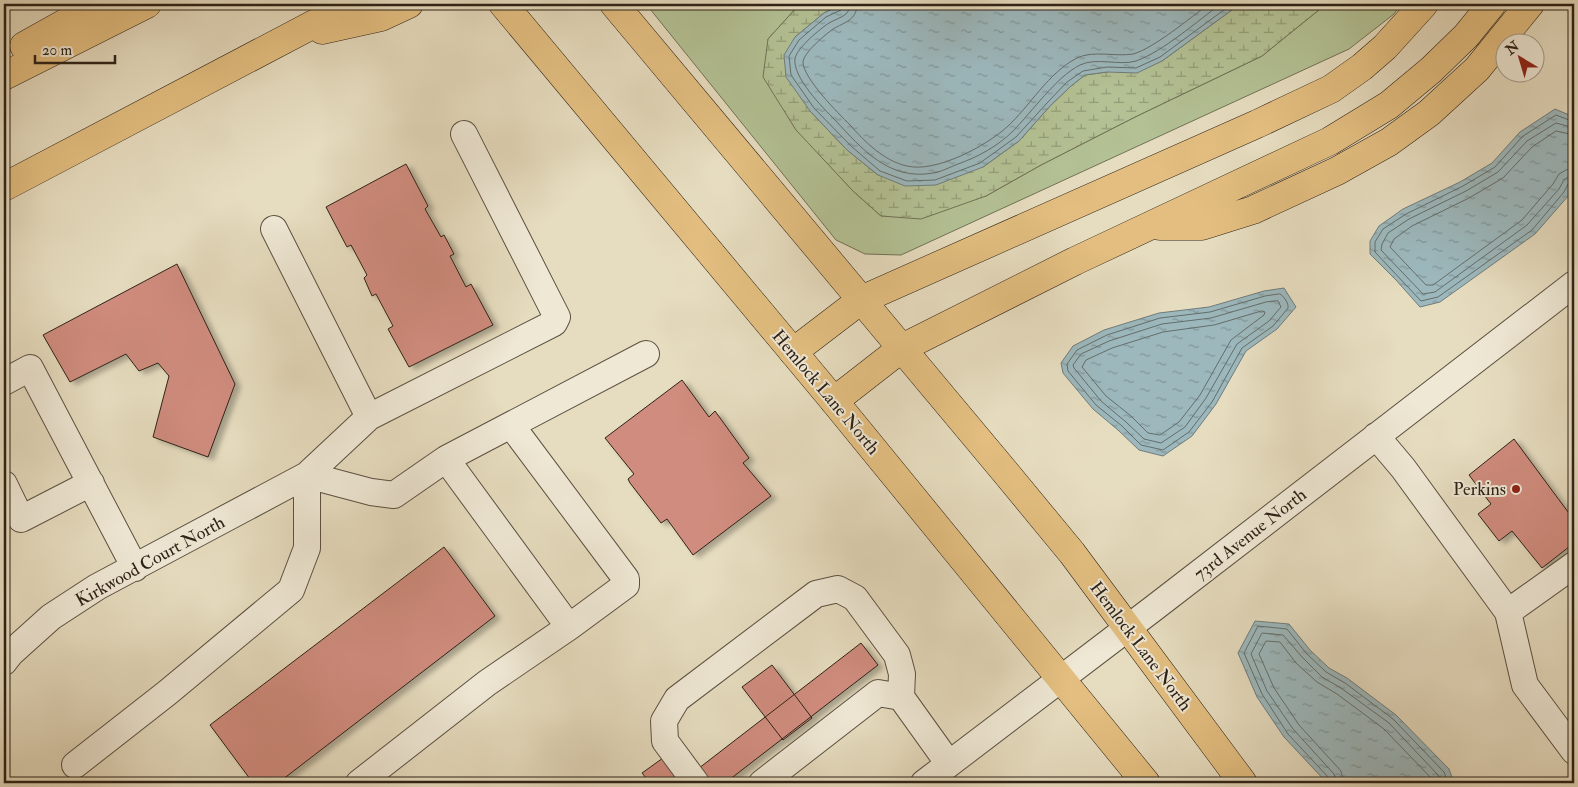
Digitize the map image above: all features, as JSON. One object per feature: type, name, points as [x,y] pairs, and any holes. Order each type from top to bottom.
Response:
[{"type":"main road","points":[[4,58],[99,4]]},
{"type":"main road","points":[[4,76],[147,4]]},
{"type":"main road","points":[[4,187],[352,4]]},
{"type":"main road","points":[[289,37],[381,17],[410,4]]},
{"type":"main road","name":"Hemlock Lane North","points":[[503,4],[834,401],[1146,783]]},
{"type":"main road","name":"Hemlock Lane North","points":[[614,4],[1060,539],[1243,783]]},
{"type":"main road","points":[[792,352],[861,300],[1248,128],[1331,89],[1362,67],[1385,47],[1424,4]]},
{"type":"main road","points":[[834,401],[902,348],[1075,261],[1330,141],[1389,105],[1431,70],[1466,36],[1492,4]]},
{"type":"main road","points":[[1151,226],[1202,226],[1253,210],[1337,171],[1389,142],[1429,113],[1477,70],[1530,4]]},
{"type":"street","name":"Kirkwood Court North","points":[[4,662],[51,617],[97,588],[307,475],[369,417],[554,323],[557,317],[464,134]]},
{"type":"street","points":[[274,229],[369,417]]},
{"type":"street","name":"73rd Avenue North","points":[[924,783],[1574,284]]},
{"type":"street","points":[[75,765],[167,693],[291,590],[307,548],[307,475],[371,492],[394,495],[446,459],[646,354]]},
{"type":"street","points":[[4,382],[30,368],[135,568]]},
{"type":"street","points":[[359,783],[487,683],[626,585],[626,579],[511,425]]},
{"type":"street","points":[[1376,436],[1403,468],[1508,612],[1525,685],[1574,751]]},
{"type":"street","points":[[446,459],[569,627]]},
{"type":"street","points":[[4,484],[21,519],[91,483]]},
{"type":"street","points":[[1508,612],[1574,565]]},
{"type":"street","points":[[696,783],[665,741],[664,722],[677,699],[816,594],[838,589],[855,598],[897,655],[902,674],[901,697],[949,764]]},
{"type":"street","points":[[762,783],[878,693],[901,697]]},
{"type":"green space","points":[[646,4],[803,4],[798,6],[768,39],[797,130],[853,191],[881,216],[986,196],[1041,165],[1135,117],[1262,56],[1320,9],[1322,4],[1401,4],[1394,14],[1349,49],[901,255],[865,254],[836,240]]},
{"type":"green space","points":[[803,4],[843,4],[824,13],[795,37],[810,111],[847,150],[878,175],[983,167],[1019,141],[1050,106],[1085,75],[1162,61],[1240,4],[1322,4],[1320,9],[1262,56],[1135,117],[1041,165],[986,196],[921,219],[881,216],[853,191],[796,130],[763,77],[768,39],[798,6]]},
{"type":"water","points":[[843,4],[1240,4],[1162,61],[1137,73],[1107,72],[1085,75],[1050,106],[1019,141],[983,167],[936,185],[905,186],[878,175],[847,150],[810,111],[786,77],[784,55],[795,37],[824,13]]},
{"type":"water","points":[[1555,109],[1574,117],[1574,183],[1569,195],[1535,234],[1440,302],[1420,307],[1370,254],[1370,241],[1379,226],[1403,209],[1460,182],[1492,163],[1520,132]]},
{"type":"water","points":[[1284,288],[1296,307],[1277,329],[1246,351],[1216,404],[1192,436],[1163,456],[1139,450],[1093,409],[1063,373],[1061,363],[1073,346],[1104,330],[1159,313],[1209,307],[1264,291]]},
{"type":"water","points":[[1255,621],[1289,624],[1310,650],[1329,668],[1347,678],[1396,715],[1449,769],[1454,783],[1327,783],[1284,737],[1257,697],[1238,653]]},
{"type":"building","points":[[406,164],[428,206],[425,209],[441,237],[444,235],[454,254],[450,256],[466,287],[471,284],[493,325],[409,367],[388,329],[393,326],[376,294],[372,296],[364,278],[367,275],[351,245],[347,247],[326,207]]},
{"type":"building","points":[[177,264],[235,384],[208,457],[153,437],[169,376],[158,363],[139,371],[126,354],[70,382],[43,335]]},
{"type":"building","points":[[682,380],[709,417],[715,411],[749,458],[743,463],[771,496],[693,555],[667,519],[661,523],[630,483],[628,479],[634,474],[605,438]]},
{"type":"building","name":"Perkins","points":[[1514,439],[1574,520],[1574,543],[1542,568],[1512,531],[1499,541],[1478,514],[1491,504],[1469,475]]},
{"type":"building","points":[[444,547],[495,616],[278,783],[253,783],[210,725]]},
{"type":"building","points":[[861,643],[878,665],[725,783],[681,782]]},
{"type":"building","points":[[772,665],[812,718],[783,740],[742,687]]},
{"type":"building","points":[[663,758],[682,783],[650,783],[642,773]]},
{"type":"place","name":"Perkins","points":[[1516,489]]}]
